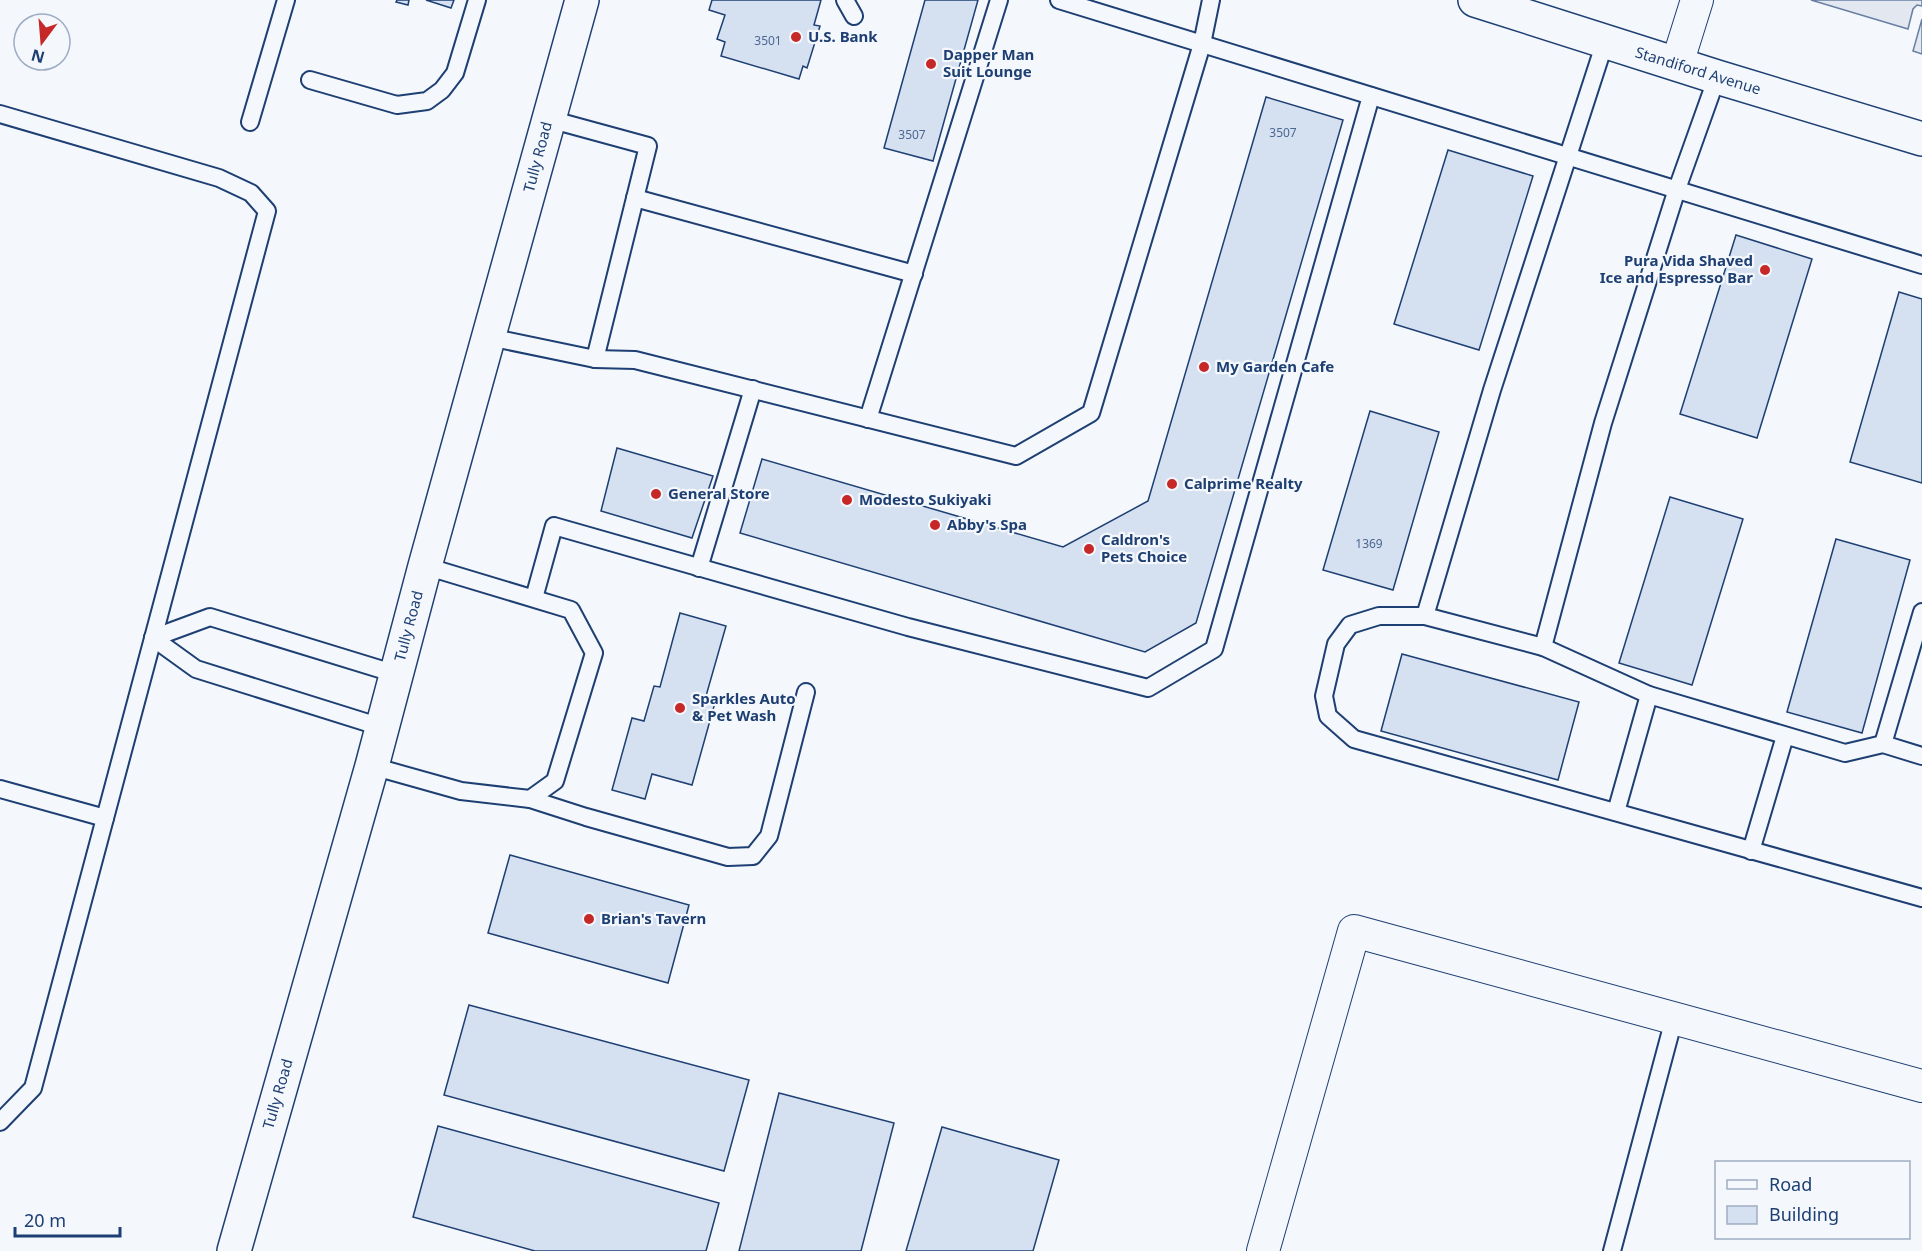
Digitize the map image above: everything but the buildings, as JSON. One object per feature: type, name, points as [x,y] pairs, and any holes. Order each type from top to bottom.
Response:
[{"type":"main road","name":"Tully Road","points":[[234,1251],[372,766],[424,566],[582,0]]},
{"type":"main road","name":"Standiford Avenue","points":[[1475,0],[1922,139]]},
{"type":"street","points":[[1677,64],[1697,0]]},
{"type":"street","points":[[1263,1251],[1354,931],[1922,1086]]},
{"type":"lane","points":[[250,122],[286,0]]},
{"type":"lane","points":[[310,80],[397,105],[427,101],[442,90],[455,73],[477,0]]},
{"type":"lane","points":[[845,0],[854,16]]},
{"type":"lane","points":[[868,419],[999,0]]},
{"type":"lane","points":[[1059,0],[1922,265]]},
{"type":"lane","points":[[489,337],[595,358],[635,360],[1016,456],[1091,414],[1202,44],[1211,0]]},
{"type":"lane","points":[[1425,616],[1492,390],[1605,42]]},
{"type":"lane","points":[[1543,647],[1603,423],[1677,189],[1717,77]]},
{"type":"lane","points":[[534,598],[554,526],[908,627],[1148,688],[1214,649],[1371,96]]},
{"type":"lane","points":[[0,1122],[33,1088],[267,212],[251,193],[219,178],[1,117]]},
{"type":"lane","points":[[549,119],[648,146],[595,358]]},
{"type":"lane","points":[[635,198],[914,274]]},
{"type":"lane","points":[[699,568],[753,389]]},
{"type":"lane","points":[[424,566],[571,610],[594,653],[555,781],[530,799]]},
{"type":"lane","points":[[1883,744],[1922,612]]},
{"type":"lane","points":[[1922,756],[1883,744],[1845,753],[1649,695],[1543,647],[1425,616],[1379,616],[1350,625],[1336,644],[1324,696],[1329,716],[1354,739],[1922,898]]},
{"type":"lane","points":[[153,638],[210,617],[396,674]]},
{"type":"lane","points":[[153,638],[196,669],[381,728]]},
{"type":"lane","points":[[372,766],[461,791],[530,799],[585,817],[728,857],[753,856],[769,836],[806,692]]},
{"type":"lane","points":[[1616,812],[1649,695]]},
{"type":"lane","points":[[1751,851],[1785,736]]},
{"type":"lane","points":[[0,789],[105,818]]},
{"type":"lane","points":[[1612,1251],[1674,1019]]},
{"type":"shaded area","points":[[1811,0],[1922,0],[1922,6],[1917,5],[1913,9],[1908,29]]},
{"type":"shaded area","points":[[1922,19],[1922,54],[1913,51]]},
{"type":"place","name":"U.S. Bank","points":[[796,37]]},
{"type":"place","name":"Dapper Man Suit Lounge","points":[[931,64]]},
{"type":"place","name":"Pura Vida Shaved Ice and Espresso Bar","points":[[1765,270]]},
{"type":"place","name":"My Garden Cafe","points":[[1204,367]]},
{"type":"place","name":"Calprime Realty","points":[[1172,484]]},
{"type":"place","name":"General Store","points":[[656,494]]},
{"type":"place","name":"Modesto Sukiyaki","points":[[847,500]]},
{"type":"place","name":"Abby's Spa","points":[[935,525]]},
{"type":"place","name":"Caldron's Pets Choice","points":[[1089,549]]},
{"type":"place","name":"Sparkles Auto & Pet Wash","points":[[680,708]]},
{"type":"place","name":"Brian's Tavern","points":[[589,919]]}]
